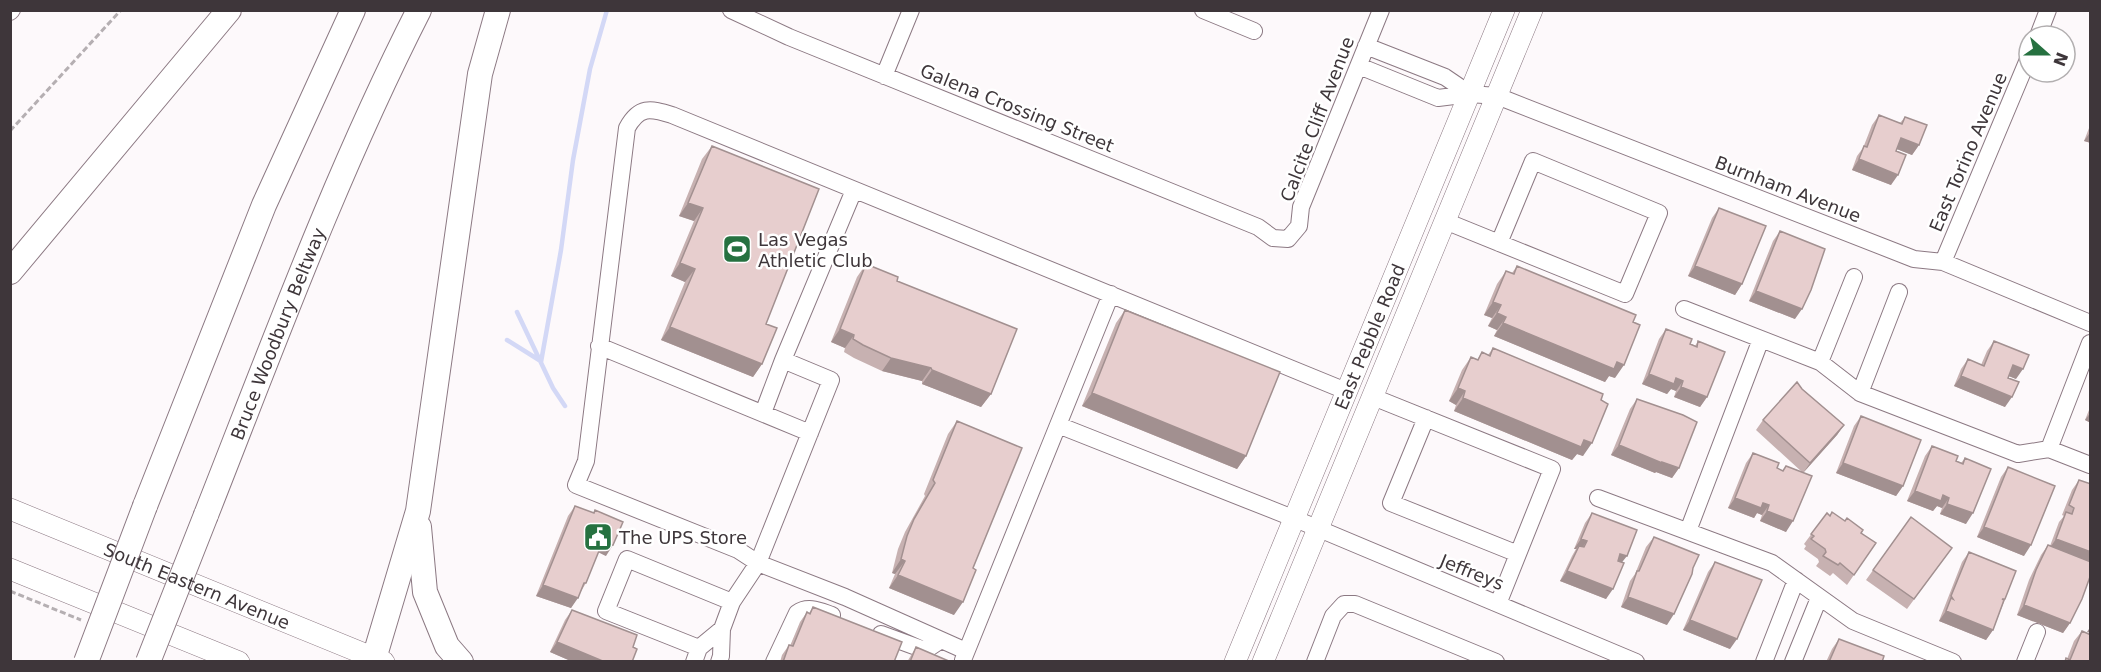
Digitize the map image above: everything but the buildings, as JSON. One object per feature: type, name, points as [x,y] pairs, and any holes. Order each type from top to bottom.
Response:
[{"type":"highway","points":[[10,272],[229,10]]},
{"type":"highway","points":[[86,662],[264,205],[353,10]]},
{"type":"highway","name":"Bruce Woodbury Beltway","points":[[148,662],[349,158],[389,69],[419,10]]},
{"type":"highway","points":[[377,660],[418,511],[480,74],[498,10]]},
{"type":"highway","points":[[10,288],[61,213]]},
{"type":"highway","points":[[418,511],[425,592],[447,646],[460,662]]},
{"type":"main road","name":"East Pebble Road","points":[[1235,662],[1504,10]]},
{"type":"main road","name":"East Pebble Road","points":[[1263,662],[1532,10]]},
{"type":"main road","name":"South Eastern Avenue","points":[[10,509],[377,660]]},
{"type":"main road","points":[[10,569],[239,662]]},
{"type":"street","name":"Galena Crossing Street","points":[[731,10],[765,27],[1247,223],[1273,238],[1288,239]]},
{"type":"street","points":[[884,76],[911,10]]},
{"type":"street","points":[[1203,10],[1254,31]]},
{"type":"street","name":"Calcite Cliff Avenue","points":[[1288,239],[1299,226],[1301,207],[1381,10]]},
{"type":"street","points":[[1366,46],[1445,77],[1470,94]]},
{"type":"street","name":"Burnham Avenue","points":[[1359,66],[1438,98],[1470,94],[1497,96],[1914,259],[1943,262],[2091,323]]},
{"type":"street","name":"East Torino Avenue","points":[[1943,262],[2018,84]]},
{"type":"street","points":[[1111,294],[964,656],[941,640],[844,597],[758,563],[738,550],[576,485],[586,461],[627,128],[633,117],[645,110],[657,110],[1111,294],[1346,391]]},
{"type":"street","points":[[1445,221],[1498,243],[1625,294],[1659,213],[1533,161],[1498,243]]},
{"type":"street","points":[[763,413],[854,190]]},
{"type":"street","points":[[1820,362],[1854,277]]},
{"type":"street","points":[[1860,393],[1899,292]]},
{"type":"street","points":[[1684,309],[1820,362],[1860,393],[2018,454],[2049,449],[2091,465]]},
{"type":"street","points":[[1688,531],[1761,339]]},
{"type":"street","points":[[599,346],[810,433]]},
{"type":"street","points":[[2049,449],[2088,349]]},
{"type":"street","points":[[719,662],[722,656],[722,629],[732,602],[758,563],[831,380],[783,360]]},
{"type":"street","points":[[1373,397],[1552,469],[1498,604]]},
{"type":"street","points":[[1426,418],[1391,503],[1518,554]]},
{"type":"street","name":"Jeffreys","points":[[1058,425],[1293,518],[1636,662]]},
{"type":"street","points":[[1598,498],[1772,563],[1853,621],[1953,662]]},
{"type":"street","points":[[722,629],[696,655],[606,611],[627,559],[732,602]]},
{"type":"street","points":[[1764,662],[1796,580]]},
{"type":"street","points":[[1773,638],[1796,655],[1820,597]]},
{"type":"street","points":[[1315,662],[1333,616],[1344,604],[1356,604],[1496,662]]},
{"type":"street","points":[[774,662],[793,618],[802,609],[822,611],[922,649],[929,648],[941,640]]},
{"type":"street","points":[[2025,662],[2037,632]]},
{"type":"path","points":[[10,131],[121,10]]},
{"type":"waterway","points":[[541,362],[590,69],[607,10]]},
{"type":"waterway","points":[[517,312],[553,388],[565,406]]},
{"type":"waterway","points":[[507,340],[539,360]]},
{"type":"place","name":"Las Vegas Athletic Club","points":[[737,249]]},
{"type":"place","name":"The UPS Store","points":[[598,537]]}]
